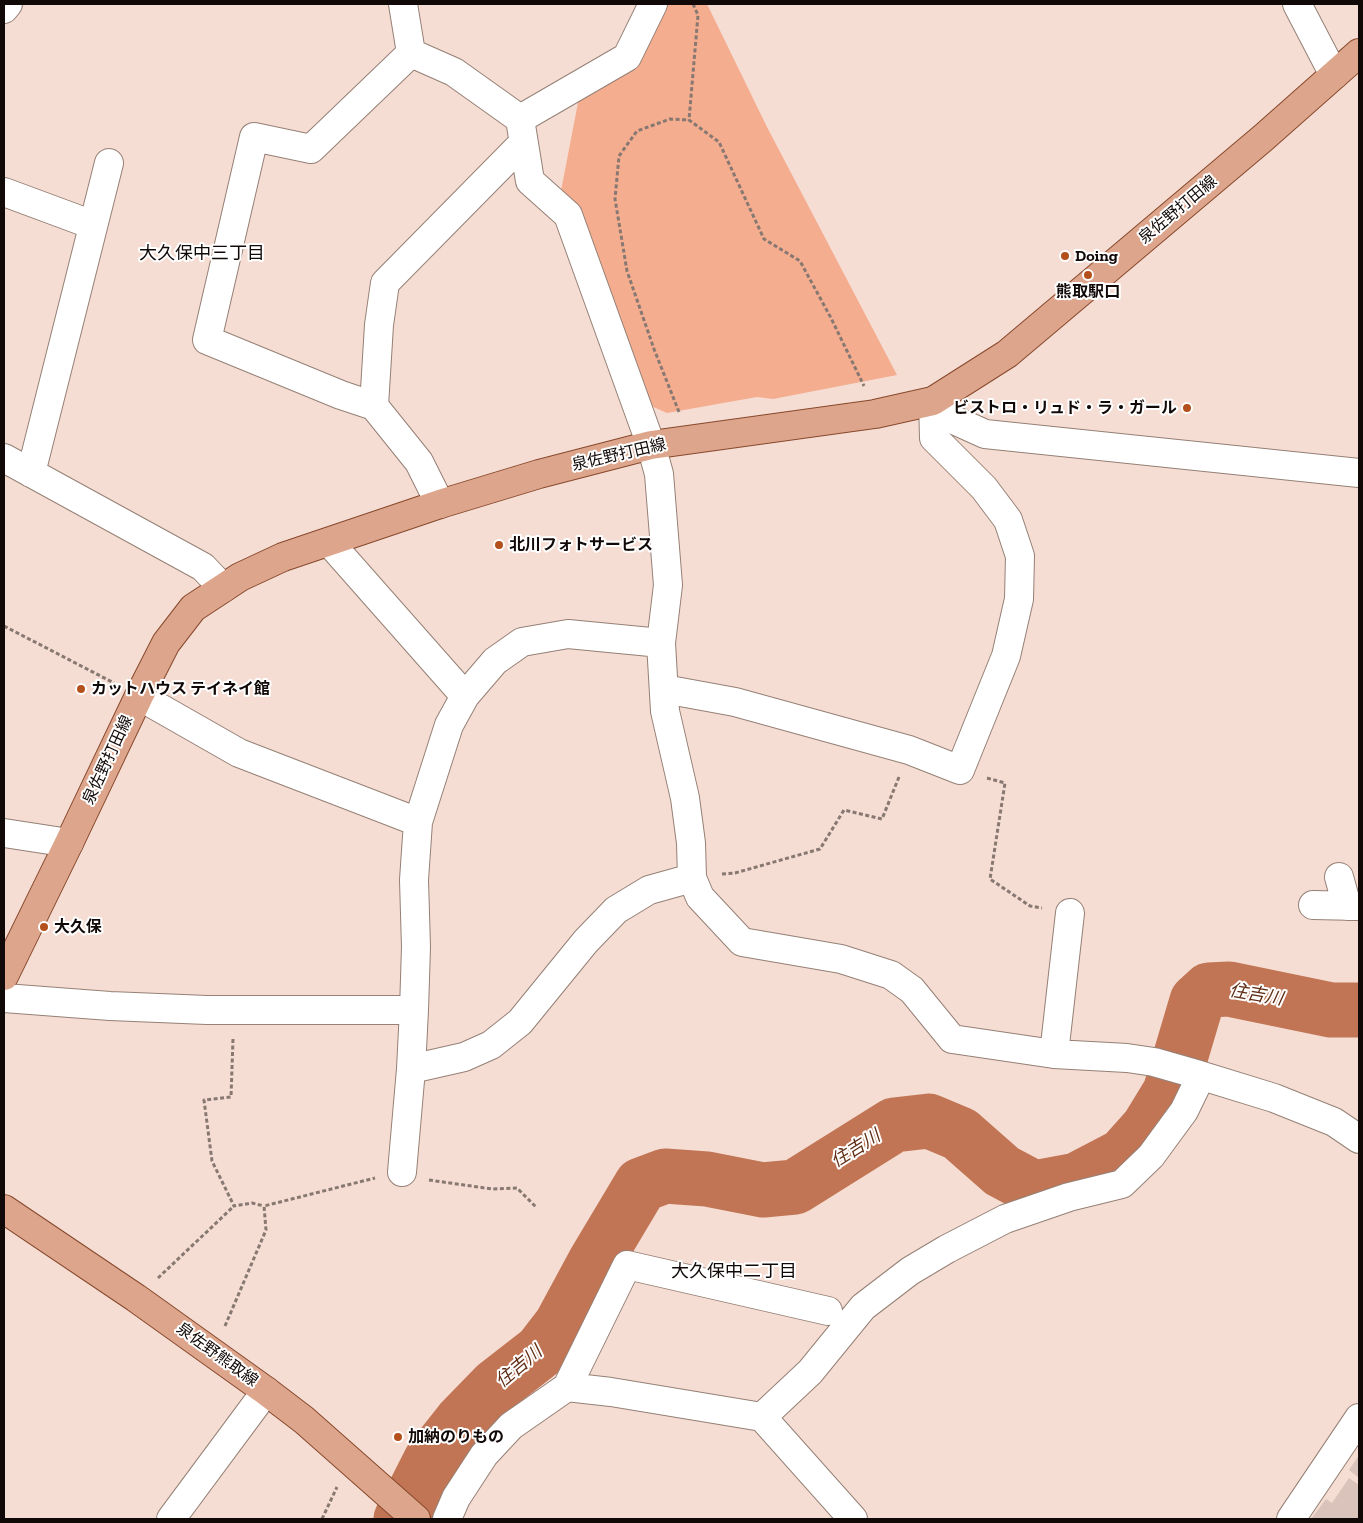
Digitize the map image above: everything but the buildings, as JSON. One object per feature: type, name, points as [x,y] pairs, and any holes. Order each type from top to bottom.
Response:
[{"type":"main road","name":"泉佐野打田線","points":[[4,976],[139,696],[166,644],[192,608],[240,577],[283,557],[440,504],[540,474],[651,445],[875,414],[933,401],[1007,354],[1249,150],[1359,53]]},
{"type":"main road","name":"泉佐野熊取線","points":[[4,1208],[212,1351],[266,1391],[304,1420],[416,1519]]},
{"type":"street","points":[[4,9],[8,4]]},
{"type":"street","points":[[403,4],[411,54]]},
{"type":"street","points":[[374,406],[379,325],[385,282],[521,131],[627,56],[654,4]]},
{"type":"street","points":[[1297,4],[1334,75]]},
{"type":"street","points":[[411,54],[454,72],[521,131],[530,181],[568,216],[651,445],[659,474],[668,585],[661,643],[666,711],[685,798],[691,843],[692,878],[700,897],[742,942],[841,959],[891,975],[912,990],[952,1039],[1054,1054],[1127,1058],[1154,1062],[1274,1098],[1334,1122],[1359,1139]]},
{"type":"street","points":[[411,54],[311,149],[254,137],[207,340],[341,395],[374,406],[419,462],[440,504]]},
{"type":"street","points":[[32,474],[108,163]]},
{"type":"street","points":[[4,192],[93,225]]},
{"type":"street","points":[[933,401],[954,420],[985,434],[1359,473]]},
{"type":"street","points":[[664,689],[735,702],[909,750],[960,770],[1006,656],[1019,599],[1020,556],[1008,520],[984,488],[934,438],[933,401]]},
{"type":"street","points":[[4,458],[203,567],[223,588]]},
{"type":"street","points":[[329,542],[465,696]]},
{"type":"street","points":[[402,1172],[414,1010],[416,947],[414,880],[418,822],[449,726],[465,696],[496,661],[522,642],[568,634],[661,643]]},
{"type":"street","points":[[139,696],[239,753],[418,822]]},
{"type":"street","points":[[4,833],[69,843]]},
{"type":"street","points":[[1313,906],[1353,906],[1338,877]]},
{"type":"street","points":[[411,1069],[464,1057],[491,1045],[520,1022],[586,941],[616,910],[649,890],[692,878]]},
{"type":"street","points":[[1054,1054],[1070,913]]},
{"type":"street","points":[[4,998],[110,1006],[234,1010],[414,1010]]},
{"type":"street","points":[[762,1417],[810,1372],[863,1307],[910,1270],[1005,1219],[1069,1198],[1122,1184],[1151,1156],[1184,1111],[1199,1075]]},
{"type":"street","points":[[447,1519],[456,1498],[484,1455],[512,1426],[567,1387],[627,1265],[828,1311]]},
{"type":"street","points":[[567,1387],[611,1392],[762,1417],[853,1519]]},
{"type":"street","points":[[171,1519],[266,1391]]},
{"type":"street","points":[[1291,1519],[1359,1418]]},
{"type":"path","points":[[689,120],[698,15],[692,4]]},
{"type":"path","points":[[681,417],[654,349],[627,270],[615,198],[619,156],[637,131],[670,119],[689,120],[719,142],[764,239],[800,261],[865,387]]},
{"type":"path","points":[[4,626],[139,696]]},
{"type":"path","points":[[692,878],[735,873],[820,849],[844,810],[882,819],[909,750]]},
{"type":"path","points":[[960,770],[1005,783],[990,880],[1030,906],[1070,913]]},
{"type":"path","points":[[234,1010],[231,1097],[204,1100],[212,1161],[234,1206]]},
{"type":"path","points":[[136,1298],[234,1206],[252,1203],[264,1206],[402,1172],[414,1178],[492,1189],[517,1188],[536,1207]]},
{"type":"path","points":[[212,1351],[234,1307],[266,1230],[264,1206]]},
{"type":"shaded area","points":[[659,4],[707,4],[767,127],[897,375],[773,399],[757,397],[667,413],[642,402],[560,196],[581,87]]},
{"type":"waterway","name":"住吉川","points":[[401,1519],[431,1460],[461,1422],[496,1386],[541,1351],[561,1325],[595,1262],[641,1185],[665,1176],[707,1179],[763,1190],[795,1187],[894,1125],[929,1121],[960,1134],[1002,1171],[1034,1188],[1077,1180],[1123,1156],[1148,1128],[1170,1092],[1197,1001],[1209,990],[1229,989],[1331,1010],[1359,1010]]},
{"type":"place","name":"Doing","points":[[1065,256]]},
{"type":"place","name":"熊取駅口","points":[[1088,275]]},
{"type":"place","name":"ビストロ・リュド・ラ・ガール","points":[[1187,408]]},
{"type":"place","name":"北川フォトサービス","points":[[499,545]]},
{"type":"place","name":"カットハウス テイネイ館","points":[[81,689]]},
{"type":"place","name":"大久保","points":[[44,927]]},
{"type":"place","name":"加納のりもの","points":[[398,1437]]},
{"type":"district","name":"大久保中三丁目","points":[[202,254]]},
{"type":"district","name":"大久保中二丁目","points":[[734,1272]]}]
